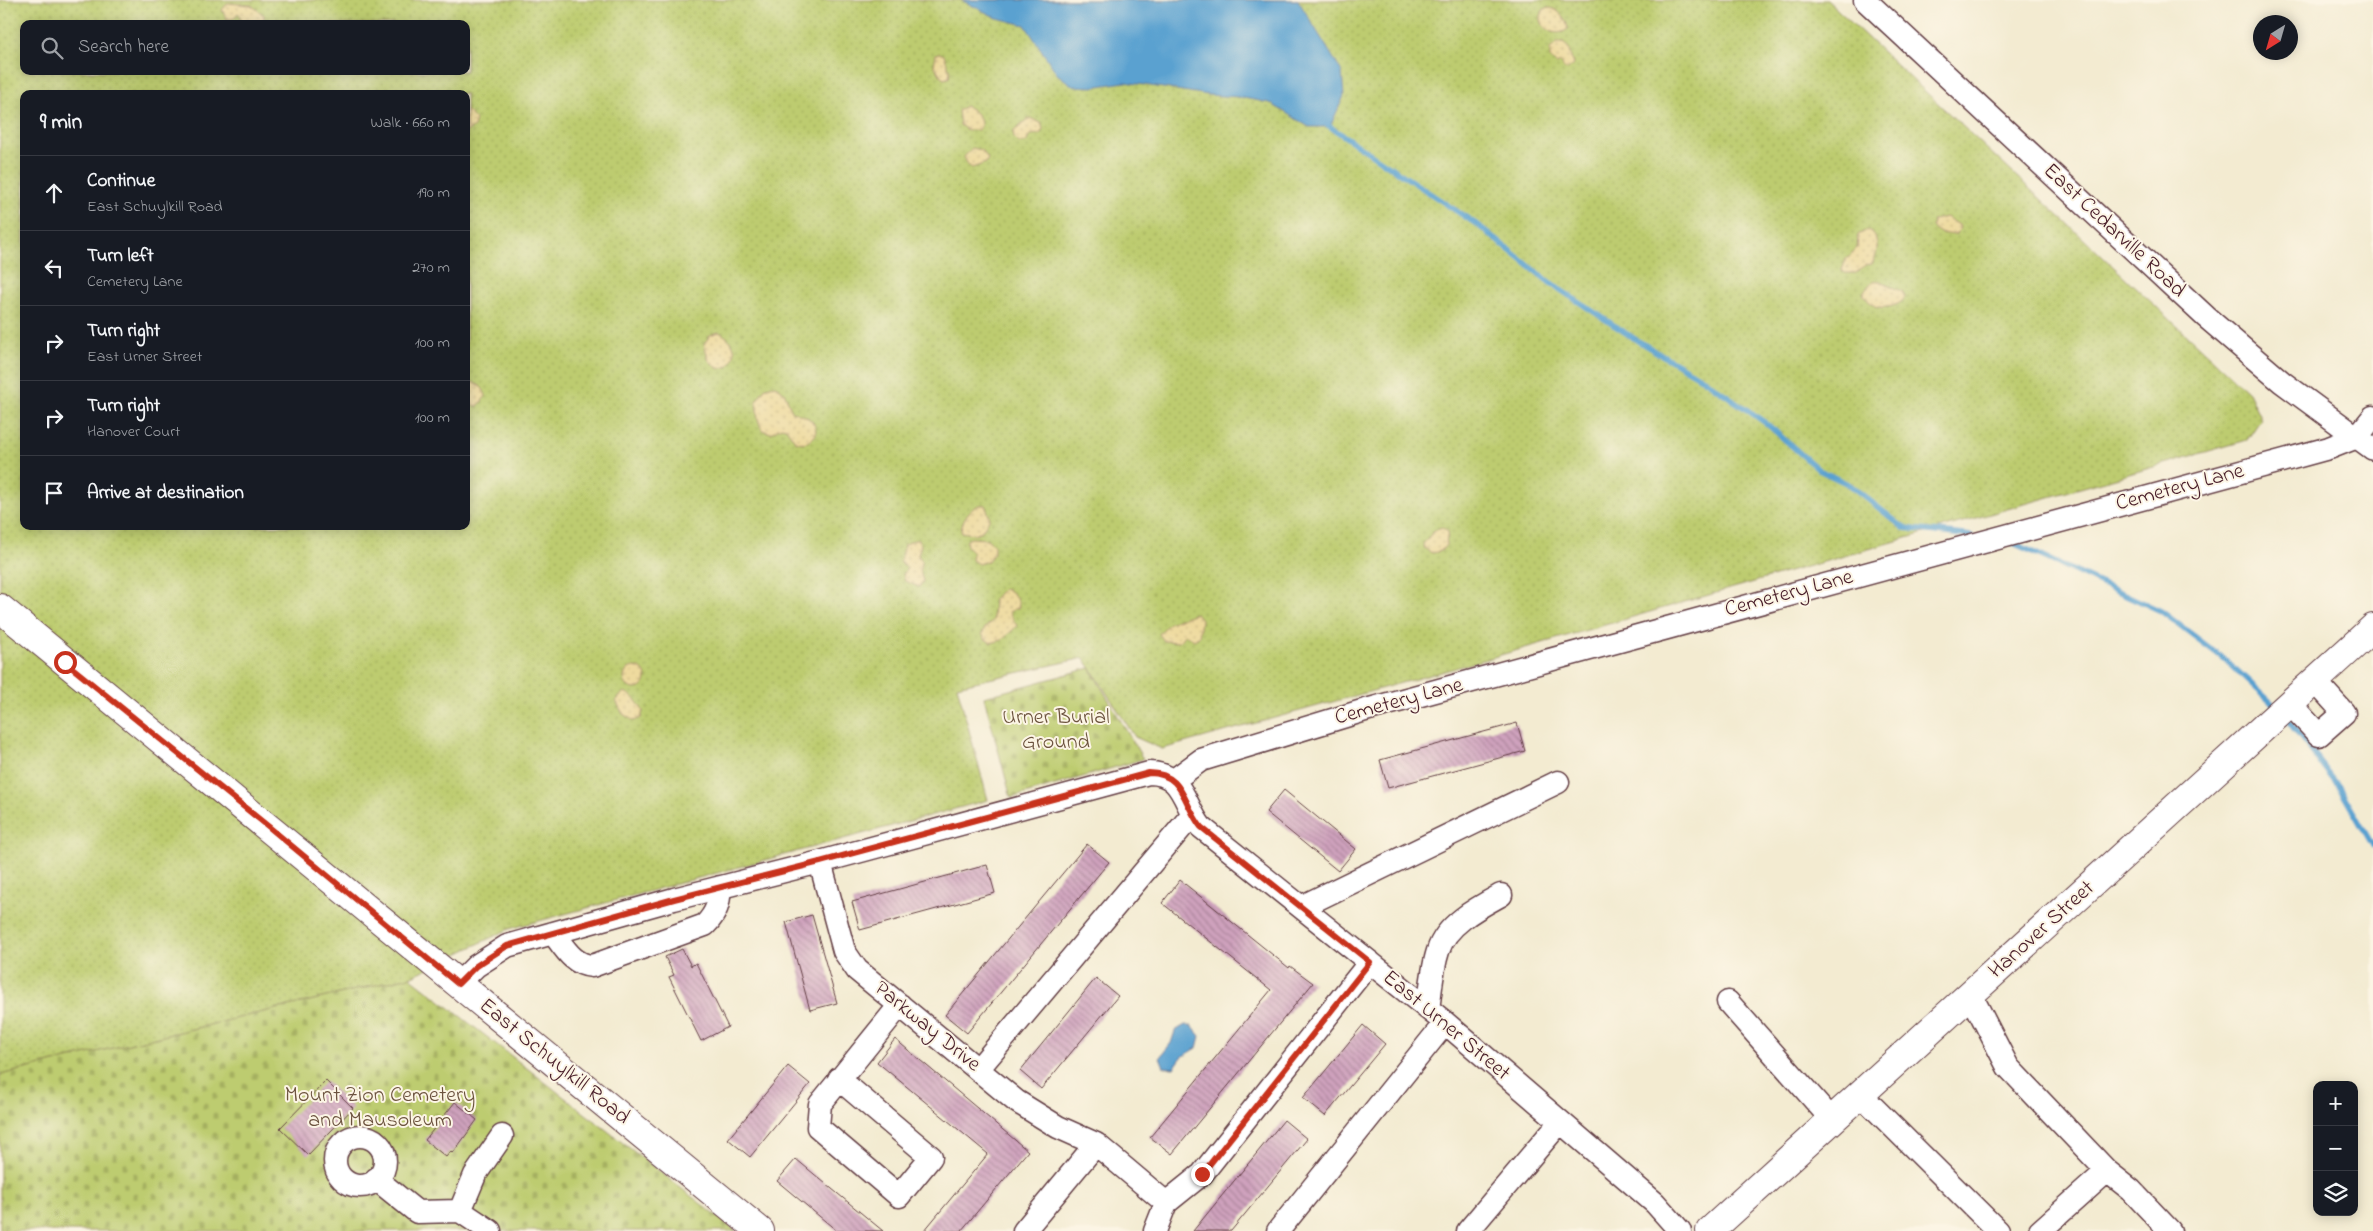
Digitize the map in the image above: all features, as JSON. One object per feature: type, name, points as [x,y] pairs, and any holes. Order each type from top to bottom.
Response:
[{"type":"main road","name":"East Schuylkill Road","points":[[0,608],[760,1231]]},
{"type":"main road","name":"Hanover Street","points":[[1710,1231],[2372,631]]},
{"type":"street","name":"East Cedarville Road","points":[[1865,0],[2206,317],[2282,382],[2365,443]]},
{"type":"street","points":[[2365,443],[2373,417]]},
{"type":"street","name":"Cemetery Lane","points":[[1174,780],[1201,760],[1362,711],[2329,448],[2365,443]]},
{"type":"street","points":[[2282,711],[2319,735],[2344,713],[2314,682]]},
{"type":"street","points":[[458,984],[476,966],[498,951],[552,933],[720,886],[820,862],[1149,773],[1161,773],[1174,780]]},
{"type":"street","name":"East Urner Street","points":[[1174,780],[1192,815],[1201,827],[1437,1016],[1655,1203],[1680,1231]]},
{"type":"street","points":[[1301,907],[1558,782]]},
{"type":"street","points":[[978,1068],[1192,815]]},
{"type":"street","name":"Parkway Drive","points":[[820,862],[844,951],[857,970],[1016,1101],[1058,1127],[1096,1144],[1166,1203]]},
{"type":"street","points":[[552,933],[574,959],[583,966],[592,966],[704,925],[714,916],[718,906],[720,886]]},
{"type":"street","points":[[1278,1231],[1437,1016],[1438,949],[1452,928],[1477,908],[1501,895]]},
{"type":"street","points":[[1155,1231],[1166,1203],[1202,1174],[1370,962]]},
{"type":"street","points":[[1971,995],[2008,1067],[2107,1171],[2131,1190],[2170,1231]]},
{"type":"street","points":[[1728,1002],[1833,1120]]},
{"type":"street","points":[[839,1079],[931,1157],[899,1196],[818,1127],[820,1104],[839,1079],[900,1006]]},
{"type":"street","points":[[1861,1095],[1998,1231]]},
{"type":"street","points":[[1468,1231],[1560,1122]]},
{"type":"street","points":[[460,1211],[475,1175],[502,1136]]},
{"type":"street","points":[[1024,1231],[1096,1144]]},
{"type":"street","points":[[2040,1231],[2107,1171]]},
{"type":"street","points":[[376,1179],[415,1222],[460,1211],[490,1231]]},
{"type":"green space","points":[[0,0],[1827,0],[2248,392],[2261,419],[2247,440],[1452,669],[1162,749],[1135,737],[1084,658],[957,686],[988,800],[509,929],[410,977],[0,1075]]},
{"type":"green space","name":"Urner Burial Ground","points":[[1090,668],[1143,759],[1011,798],[984,697]]},
{"type":"green space","name":"Mount Zion Cemetery and Mausoleum","points":[[410,977],[736,1231],[0,1231],[0,1075]]},
{"type":"sand","points":[[228,3],[251,5],[264,15],[264,20],[241,20],[238,13],[233,19],[227,19],[222,10]]},
{"type":"sand","points":[[1544,9],[1556,10],[1562,16],[1568,29],[1557,33],[1551,32],[1543,25],[1541,15]]},
{"type":"sand","points":[[1557,43],[1563,43],[1568,47],[1573,65],[1568,70],[1564,69],[1561,62],[1556,64],[1550,58],[1550,49]]},
{"type":"sand","points":[[936,54],[944,55],[950,71],[949,78],[943,79],[934,65]]},
{"type":"sand","points":[[965,106],[979,117],[981,127],[978,130],[967,130],[960,125],[958,111]]},
{"type":"sand","points":[[470,114],[476,120],[474,127],[470,130]]},
{"type":"sand","points":[[1030,118],[1041,123],[1043,129],[1040,134],[1030,135],[1026,143],[1019,143],[1014,138],[1013,132]]},
{"type":"sand","points":[[972,148],[982,150],[988,159],[986,163],[972,168],[968,165],[964,157]]},
{"type":"sand","points":[[1946,217],[1959,225],[1960,230],[1955,235],[1940,233],[1932,227],[1933,220]]},
{"type":"sand","points":[[1867,230],[1874,236],[1877,245],[1876,255],[1872,264],[1865,265],[1856,273],[1845,273],[1842,270],[1846,259],[1857,248],[1858,235]]},
{"type":"sand","points":[[1873,281],[1881,281],[1902,291],[1905,297],[1900,302],[1889,307],[1878,307],[1870,303],[1864,296],[1864,291]]},
{"type":"sand","points":[[719,332],[732,343],[734,356],[728,366],[719,369],[709,361],[704,344],[710,335]]},
{"type":"sand","points":[[470,382],[479,385],[486,396],[478,406],[470,405]]},
{"type":"sand","points":[[775,385],[784,392],[792,411],[809,418],[814,424],[816,434],[810,441],[801,443],[795,441],[786,428],[781,427],[771,433],[762,430],[758,419],[756,401],[766,387]]},
{"type":"sand","points":[[985,505],[990,518],[982,531],[974,534],[961,532],[966,516],[972,509]]},
{"type":"sand","points":[[1441,527],[1448,531],[1446,545],[1441,551],[1432,553],[1424,548],[1423,544],[1432,533]]},
{"type":"sand","points":[[971,538],[987,539],[994,545],[994,553],[988,561],[978,564],[972,560],[973,553],[967,546],[967,540]]},
{"type":"sand","points":[[918,540],[921,545],[918,555],[922,561],[920,571],[923,581],[919,587],[905,581],[903,575],[907,568],[900,562],[904,545]]},
{"type":"sand","points":[[1003,589],[1012,593],[1017,601],[1019,607],[1009,612],[1017,626],[1002,640],[991,643],[982,634],[993,620],[994,599]]},
{"type":"sand","points":[[1196,613],[1201,619],[1199,637],[1194,640],[1185,634],[1179,642],[1164,641],[1159,634],[1169,623]]},
{"type":"sand","points":[[635,667],[643,670],[646,678],[643,686],[635,689],[627,686],[624,678],[627,670]]},
{"type":"sand","points":[[624,692],[633,697],[643,711],[641,718],[634,721],[623,714],[616,701]]},
{"type":"water","points":[[961,0],[1298,0],[1342,72],[1344,96],[1330,127],[1309,127],[1270,103],[1238,97],[1208,95],[1125,82],[1092,87],[1073,86],[1057,74],[1025,25],[997,18]]},
{"type":"water","points":[[1185,1025],[1192,1026],[1200,1036],[1197,1048],[1182,1057],[1174,1068],[1164,1067],[1160,1057],[1171,1043],[1175,1031]]},
{"type":"building","points":[[1517,723],[1525,751],[1388,788],[1380,760]]},
{"type":"building","points":[[1284,790],[1356,849],[1338,871],[1266,812]]},
{"type":"building","points":[[1087,844],[1109,862],[967,1033],[945,1015]]},
{"type":"building","points":[[987,865],[995,893],[860,930],[852,902]]},
{"type":"building","points":[[1180,880],[1289,968],[1290,966],[1313,983],[1172,1154],[1150,1137],[1271,990],[1162,903]]},
{"type":"building","points":[[812,915],[837,1003],[810,1010],[786,922]]},
{"type":"building","points":[[682,949],[691,966],[696,963],[728,1027],[701,1041],[669,977],[674,975],[665,957]]},
{"type":"building","points":[[1096,978],[1118,996],[1041,1089],[1020,1071]]},
{"type":"building","points":[[1363,1025],[1385,1044],[1325,1116],[1303,1098]]},
{"type":"building","points":[[895,1039],[1028,1151],[961,1231],[924,1231],[988,1154],[877,1062]]},
{"type":"building","points":[[788,1066],[810,1084],[750,1157],[728,1139]]},
{"type":"building","points":[[326,1081],[353,1108],[308,1155],[280,1128]]},
{"type":"building","points":[[455,1102],[477,1120],[453,1153],[451,1151],[446,1157],[425,1140]]},
{"type":"building","points":[[1284,1120],[1307,1139],[1231,1231],[1193,1231]]},
{"type":"building","points":[[796,1159],[883,1231],[837,1231],[777,1181]]},
{"type":"waterway","points":[[1326,124],[1479,226],[1553,285],[1638,341],[1705,380],[1767,424],[1819,470],[1850,485],[1904,528],[1972,536]]},
{"type":"waterway","points":[[2011,542],[2161,611],[2227,661],[2276,707]]},
{"type":"waterway","points":[[2286,718],[2339,787],[2373,846]]},
{"type":"route","points":[[65,662],[269,827],[458,984],[476,966],[507,946],[674,899],[820,862],[1149,773],[1161,773],[1169,776],[1178,785],[1192,815],[1201,827],[1370,962],[1202,1174]]}]
